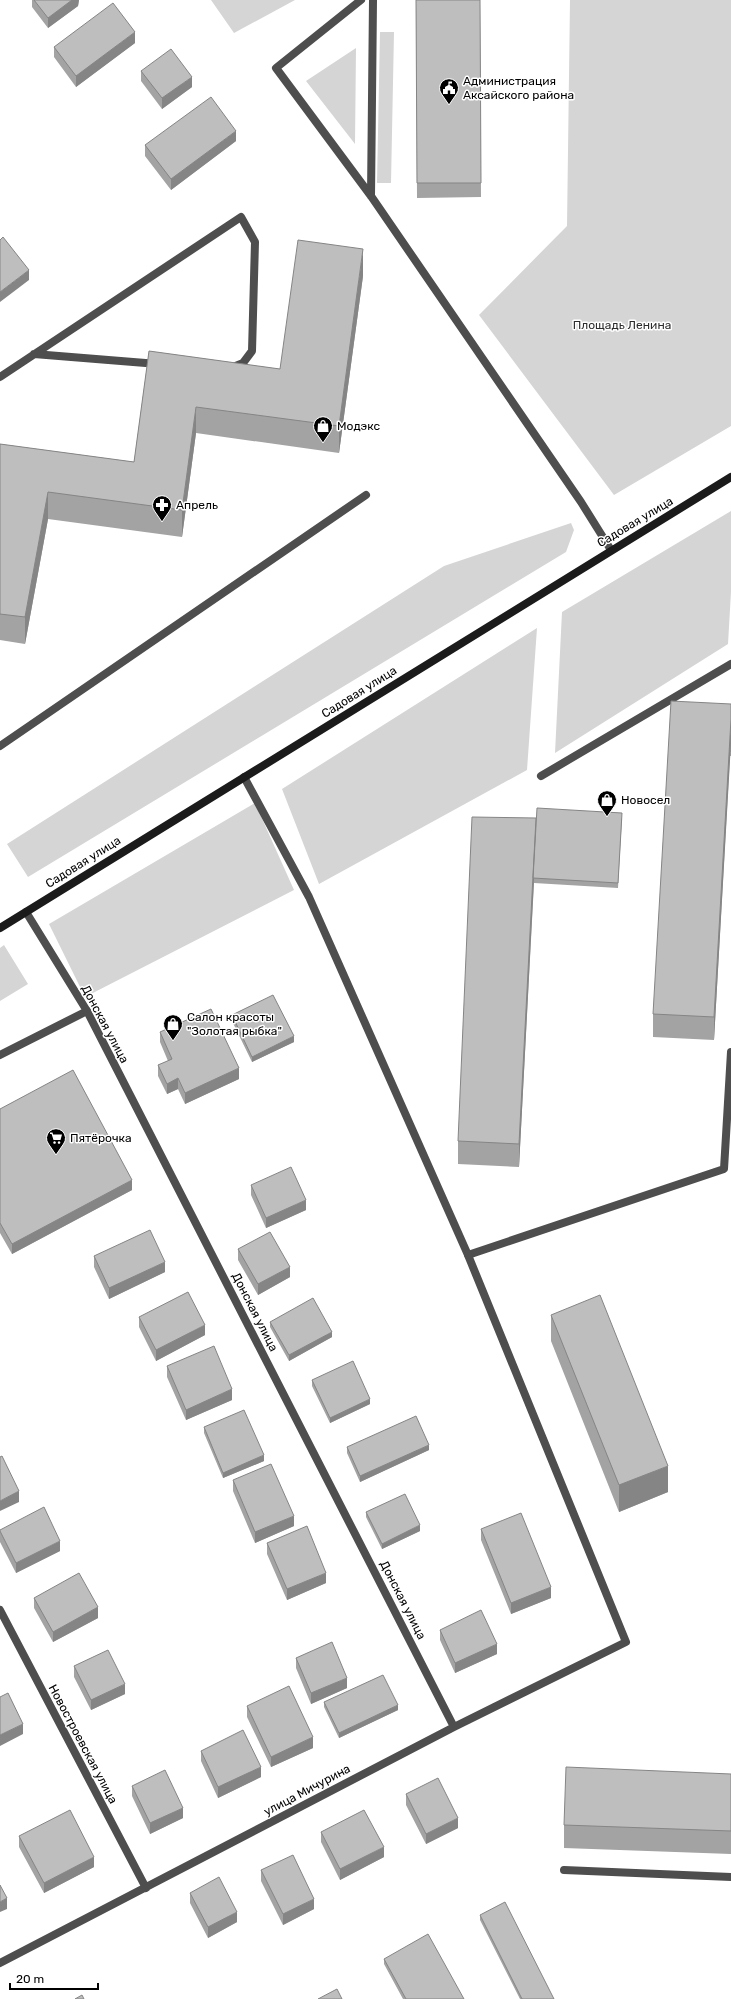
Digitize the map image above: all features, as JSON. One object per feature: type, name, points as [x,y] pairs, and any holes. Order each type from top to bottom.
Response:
[{"type":"street","points":[[361,0],[276,68],[371,196],[581,502],[611,550]]},
{"type":"street","points":[[371,196],[373,0]]},
{"type":"street","points":[[0,377],[241,217],[255,242],[252,351],[244,363],[227,369]]},
{"type":"street","points":[[34,354],[165,364]]},
{"type":"street","name":"Садовая улица","points":[[0,928],[731,477]]},
{"type":"street","points":[[0,746],[366,495]]},
{"type":"street","points":[[541,776],[731,664]]},
{"type":"street","points":[[244,777],[309,897],[468,1254],[724,1169],[731,1052]]},
{"type":"street","name":"Донская улица","points":[[26,912],[87,1011],[454,1727]]},
{"type":"street","points":[[0,1055],[87,1011]]},
{"type":"street","name":"улица Мичурина","points":[[0,1963],[454,1727],[626,1642],[468,1254]]},
{"type":"street","name":"Новостроевская улица","points":[[0,1610],[146,1888]]},
{"type":"street","points":[[564,1870],[731,1877]]},
{"type":"green space","points":[[211,0],[295,0],[234,33]]},
{"type":"green space","name":"Площадь Ленина","points":[[570,0],[731,0],[731,426],[614,495],[479,315],[567,226]]},
{"type":"green space","points":[[380,32],[394,32],[391,183],[377,183]]},
{"type":"green space","points":[[356,48],[355,144],[306,81]]},
{"type":"green space","points":[[731,511],[731,592],[728,644],[555,753],[562,612]]},
{"type":"green space","points":[[571,523],[574,530],[566,552],[28,877],[7,844],[444,566]]},
{"type":"green space","points":[[537,628],[527,770],[319,884],[282,789]]},
{"type":"green space","points":[[255,803],[294,890],[85,997],[49,924]]},
{"type":"green space","points":[[4,945],[28,984],[0,1001],[0,948]]},
{"type":"building","points":[[34,0],[72,0],[48,18]]},
{"type":"building","name":"Администрация Аксайского района","points":[[416,0],[480,0],[481,183],[417,183]]},
{"type":"building","points":[[113,3],[135,32],[76,76],[54,47]]},
{"type":"building","points":[[171,49],[192,77],[162,98],[141,71]]},
{"type":"building","points":[[211,97],[236,131],[171,179],[145,145]]},
{"type":"building","points":[[3,237],[29,270],[0,292],[0,240]]},
{"type":"building","points":[[298,240],[363,249],[339,426],[196,407],[182,510],[48,492],[25,617],[0,614],[0,444],[134,462],[149,351],[280,369]]},
{"type":"building","points":[[671,701],[731,704],[714,1017],[653,1014]]},
{"type":"building","points":[[537,808],[622,813],[618,883],[533,878]]},
{"type":"building","points":[[472,817],[536,818],[519,1144],[458,1141]]},
{"type":"building","points":[[273,995],[294,1036],[252,1057],[232,1015]]},
{"type":"building","points":[[211,1009],[239,1068],[185,1093],[178,1078],[167,1084],[158,1065],[172,1059],[160,1032]]},
{"type":"building","name":"Пятёрочка","points":[[73,1070],[132,1180],[12,1244],[0,1223],[0,1109]]},
{"type":"building","points":[[291,1167],[306,1200],[266,1218],[251,1185]]},
{"type":"building","points":[[150,1230],[165,1262],[109,1288],[94,1256]]},
{"type":"building","points":[[270,1232],[290,1267],[258,1284],[238,1249]]},
{"type":"building","points":[[188,1292],[205,1325],[156,1350],[139,1317]]},
{"type":"building","points":[[600,1295],[668,1466],[619,1485],[551,1315]]},
{"type":"building","points":[[313,1298],[332,1332],[289,1355],[270,1322]]},
{"type":"building","points":[[214,1346],[232,1389],[186,1410],[167,1366]]},
{"type":"building","points":[[353,1361],[370,1399],[330,1418],[312,1380]]},
{"type":"building","points":[[244,1410],[264,1455],[223,1473],[204,1427]]},
{"type":"building","points":[[416,1416],[429,1445],[360,1476],[347,1447]]},
{"type":"building","points":[[2,1456],[19,1491],[0,1501],[0,1457]]},
{"type":"building","points":[[271,1464],[294,1516],[255,1532],[233,1480]]},
{"type":"building","points":[[405,1494],[420,1525],[382,1544],[366,1512]]},
{"type":"building","points":[[44,1507],[60,1541],[16,1563],[0,1530]]},
{"type":"building","points":[[521,1513],[551,1587],[511,1603],[481,1529]]},
{"type":"building","points":[[307,1526],[326,1573],[287,1589],[267,1543]]},
{"type":"building","points":[[79,1573],[98,1607],[53,1632],[34,1598]]},
{"type":"building","points":[[481,1610],[497,1644],[455,1663],[440,1630]]},
{"type":"building","points":[[332,1642],[347,1678],[311,1693],[296,1658]]},
{"type":"building","points":[[108,1650],[125,1684],[91,1700],[74,1666]]},
{"type":"building","points":[[383,1675],[398,1705],[339,1733],[324,1702]]},
{"type":"building","points":[[289,1686],[313,1737],[271,1757],[247,1706]]},
{"type":"building","points":[[8,1693],[23,1724],[0,1735],[0,1697]]},
{"type":"building","points":[[243,1730],[261,1767],[218,1787],[201,1751]]},
{"type":"building","points":[[566,1767],[731,1774],[731,1831],[564,1825]]},
{"type":"building","points":[[165,1770],[183,1808],[150,1823],[132,1786]]},
{"type":"building","points":[[438,1778],[458,1818],[426,1834],[406,1794]]},
{"type":"building","points":[[70,1810],[94,1857],[44,1883],[19,1836]]},
{"type":"building","points":[[364,1810],[384,1847],[340,1869],[321,1832]]},
{"type":"building","points":[[293,1855],[314,1899],[283,1914],[261,1870]]},
{"type":"building","points":[[219,1877],[237,1912],[208,1927],[190,1893]]},
{"type":"building","points":[[0,1885],[7,1898],[0,1902]]},
{"type":"building","points":[[505,1902],[554,1999],[522,1999],[480,1915]]},
{"type":"building","points":[[428,1934],[464,1999],[406,1999],[384,1959]]},
{"type":"building","points":[[337,1989],[342,1999],[318,1999]]},
{"type":"building","points":[[82,1995],[84,1999],[75,1999]]},
{"type":"place","name":"Администрация Аксайского района","points":[[449,105]]},
{"type":"place","name":"Модэкс","points":[[323,443]]},
{"type":"place","name":"Апрель","points":[[162,522]]},
{"type":"place","name":"Новосел","points":[[607,817]]},
{"type":"place","name":"Салон красоты \"Золотая рыбка\"","points":[[173,1041]]},
{"type":"place","name":"Пятёрочка","points":[[56,1155]]}]
